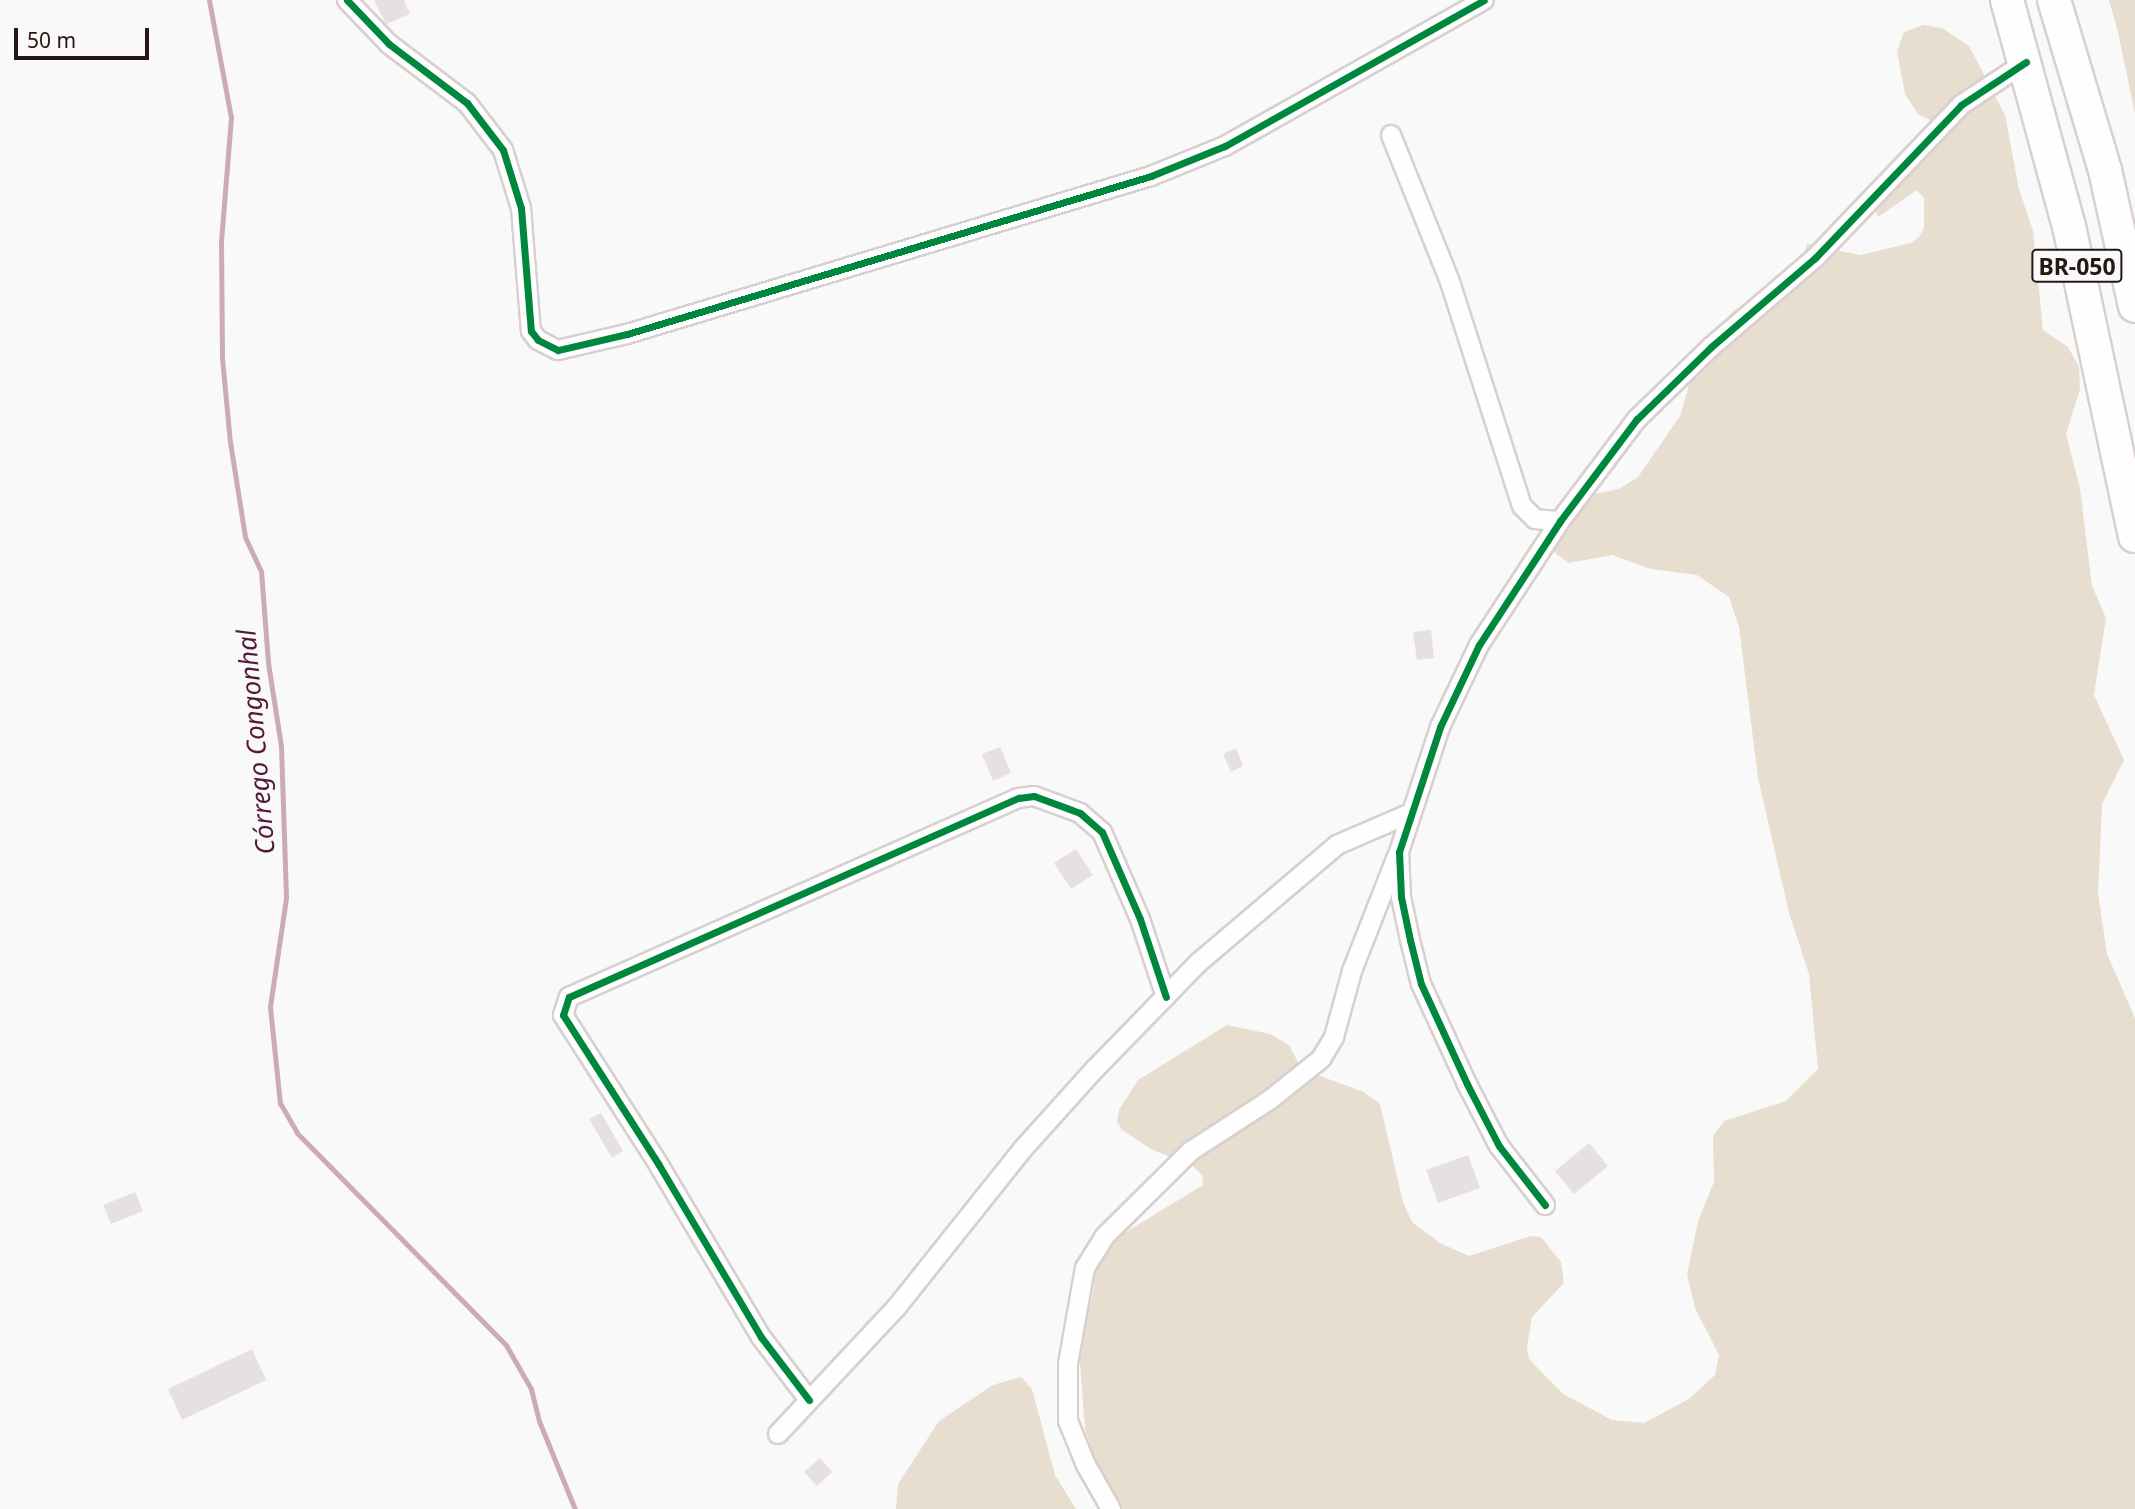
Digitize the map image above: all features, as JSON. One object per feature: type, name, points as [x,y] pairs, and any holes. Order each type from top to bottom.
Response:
[{"type":"highway","name":"BR-050","points":[[2007,0],[2069,226],[2135,536]]},
{"type":"highway","name":"BR-050","points":[[2054,0],[2105,170],[2135,306]]},
{"type":"street","points":[[347,0],[389,44],[467,103],[503,149],[521,208],[531,331],[538,340],[558,350],[627,334],[1151,176],[1225,146],[1484,0]]},
{"type":"street","points":[[1111,1509],[1086,1465],[1068,1421],[1068,1364],[1085,1268],[1104,1237],[1191,1151],[1271,1099],[1321,1059],[1334,1037],[1352,971],[1399,852],[1440,727],[1479,645],[1560,521],[1637,419],[1834,240],[1961,105],[2026,62]]},
{"type":"street","points":[[1391,135],[1450,282],[1522,506],[1535,519],[1560,521]]},
{"type":"street","points":[[809,1400],[761,1336],[659,1165],[563,1015],[569,997],[1019,798],[1034,796],[1080,813],[1102,832],[1136,907],[1166,997]]},
{"type":"street","points":[[778,1434],[896,1308],[1022,1150],[1166,997],[1293,879],[1337,845],[1410,813]]},
{"type":"street","points":[[1399,852],[1401,897],[1421,984],[1499,1146],[1545,1205]]},
{"type":"shaded area","points":[[2109,0],[2135,0],[2135,114],[2118,32]]},
{"type":"shaded area","points":[[1923,25],[1942,28],[1969,46],[2005,115],[2019,189],[2033,231],[2043,330],[2068,347],[2079,367],[2080,389],[2066,434],[2080,488],[2092,586],[2106,618],[2094,695],[2124,760],[2102,804],[2098,893],[2107,954],[2135,1018],[2135,1509],[1112,1509],[1085,1429],[1079,1351],[1094,1287],[1083,1273],[1108,1243],[1203,1185],[1202,1175],[1194,1167],[1151,1149],[1122,1130],[1117,1122],[1119,1110],[1138,1080],[1227,1025],[1270,1034],[1289,1045],[1300,1066],[1309,1072],[1364,1092],[1380,1104],[1403,1202],[1412,1222],[1440,1243],[1469,1256],[1531,1236],[1541,1237],[1561,1262],[1564,1283],[1532,1317],[1527,1347],[1529,1359],[1563,1394],[1612,1420],[1644,1423],[1689,1399],[1715,1375],[1719,1355],[1695,1308],[1687,1275],[1698,1221],[1714,1182],[1713,1136],[1724,1121],[1786,1101],[1818,1069],[1809,974],[1789,913],[1758,778],[1739,627],[1729,597],[1697,575],[1651,569],[1612,555],[1569,563],[1551,550],[1550,538],[1589,495],[1619,489],[1638,477],[1680,416],[1692,375],[1728,318],[1734,310],[1769,295],[1801,263],[1807,244],[1860,255],[1911,243],[1919,237],[1924,228],[1924,198],[1917,190],[1878,217],[1874,208],[1932,121],[1918,114],[1905,94],[1897,51],[1904,32]]},
{"type":"shaded area","points":[[1021,1377],[1032,1389],[1055,1475],[1076,1509],[896,1509],[898,1484],[939,1421],[993,1385]]},
{"type":"building","points":[[374,0],[404,0],[410,14],[386,24]]},
{"type":"building","points":[[1431,630],[1434,658],[1417,660],[1413,632]]},
{"type":"building","points":[[1000,747],[1011,773],[993,781],[982,754]]},
{"type":"building","points":[[1236,748],[1243,766],[1231,772],[1223,754]]},
{"type":"building","points":[[1076,849],[1093,875],[1071,889],[1054,863]]},
{"type":"building","points":[[601,1113],[623,1151],[612,1158],[589,1119]]},
{"type":"building","points":[[1589,1143],[1608,1166],[1574,1194],[1555,1171]]},
{"type":"building","points":[[1468,1155],[1480,1188],[1438,1203],[1426,1170]]},
{"type":"building","points":[[135,1192],[143,1211],[111,1224],[103,1205]]},
{"type":"building","points":[[252,1349],[266,1380],[182,1420],[168,1389]]},
{"type":"building","points":[[820,1458],[832,1472],[817,1486],[804,1472]]},
{"type":"waterway","name":"Córrego Congonhal","points":[[209,0],[231,117],[221,242],[222,358],[230,442],[245,537],[261,571],[268,663],[281,746],[286,898],[270,1007],[280,1103],[297,1133],[506,1345],[531,1389],[539,1421],[575,1509]]},
{"type":"cycle path","points":[[347,0],[389,44],[467,103],[503,150],[521,208],[531,331],[538,340],[558,350],[627,334],[1151,176],[1225,146],[1484,0]]},
{"type":"cycle path","points":[[1545,1205],[1499,1146],[1467,1084],[1421,984],[1410,940],[1401,897],[1399,852],[1440,727],[1479,645],[1560,521],[1637,419],[1711,347],[1815,258],[1961,105],[2026,62]]},
{"type":"cycle path","points":[[809,1400],[761,1337],[659,1165],[563,1015],[569,997],[1019,798],[1034,796],[1080,813],[1102,832],[1140,919],[1166,997]]}]
